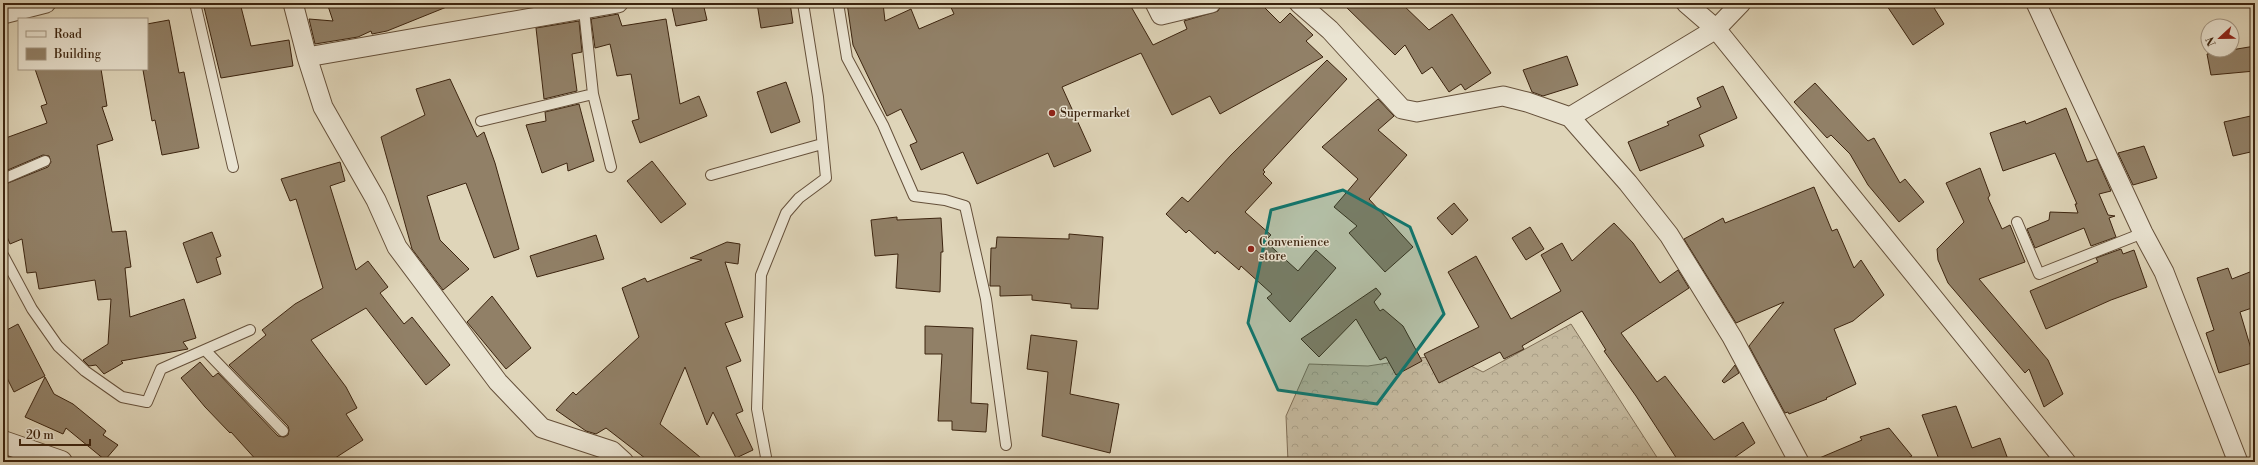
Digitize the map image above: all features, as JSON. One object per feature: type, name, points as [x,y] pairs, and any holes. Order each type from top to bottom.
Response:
[{"type":"street","points":[[3,14],[46,3]]},
{"type":"street","points":[[293,3],[307,57],[323,107],[376,200],[397,247],[498,382],[542,428],[612,450],[624,462]]},
{"type":"street","points":[[307,57],[618,3]]},
{"type":"street","points":[[1155,3],[1161,15],[1211,3]]},
{"type":"street","points":[[1299,3],[1330,30],[1402,109],[1417,112],[1503,96],[1527,102],[1570,117],[1628,183],[1669,235],[1732,337],[1799,462]]},
{"type":"street","points":[[1686,3],[1716,29],[2066,462]]},
{"type":"street","points":[[1570,117],[1716,29],[1741,3]]},
{"type":"street","points":[[2036,3],[2143,234],[2164,272],[2238,462]]},
{"type":"street","points":[[3,442],[61,462]]},
{"type":"lane","points":[[195,3],[233,167]]},
{"type":"lane","points":[[764,462],[766,457],[757,409],[761,275],[786,213],[799,198],[826,178],[818,97],[803,3]]},
{"type":"lane","points":[[838,3],[847,58],[883,125],[914,196],[945,200],[964,206],[986,299],[1006,445]]},
{"type":"lane","points":[[584,10],[593,94],[611,167]]},
{"type":"lane","points":[[481,121],[593,94]]},
{"type":"lane","points":[[711,175],[822,144]]},
{"type":"lane","points":[[3,179],[45,161]]},
{"type":"lane","points":[[2017,222],[2039,274],[2143,234]]},
{"type":"lane","points":[[3,255],[32,309],[58,346],[85,371],[122,397],[147,402],[161,369],[250,330]]},
{"type":"lane","points":[[205,350],[283,431]]},
{"type":"highlighted area","points":[[1343,190],[1410,227],[1444,314],[1377,404],[1278,390],[1248,323],[1271,210]]},
{"type":"green space","points":[[1571,324],[1660,462],[1288,462],[1286,416],[1309,364],[1368,366],[1447,354],[1483,372]]},
{"type":"building","points":[[203,3],[240,3],[251,46],[289,40],[293,66],[221,78]]},
{"type":"building","points":[[327,3],[454,4],[387,31],[372,34],[371,31],[358,37],[315,44],[309,19],[333,21]]},
{"type":"building","points":[[534,3],[554,3],[534,6]]},
{"type":"building","points":[[671,3],[703,3],[707,20],[676,26]]},
{"type":"building","points":[[757,3],[790,3],[793,23],[761,28]]},
{"type":"building","points":[[847,3],[883,3],[885,21],[911,9],[919,29],[954,14],[949,3],[1129,3],[1153,45],[1187,29],[1184,21],[1218,11],[1222,3],[1260,3],[1280,23],[1290,13],[1313,35],[1306,41],[1323,57],[1220,114],[1210,96],[1172,115],[1141,53],[1062,87],[1091,151],[1054,167],[1048,153],[977,184],[963,152],[921,170],[910,145],[917,142],[901,109],[887,116],[853,45]]},
{"type":"building","points":[[1342,3],[1401,3],[1429,30],[1452,14],[1491,73],[1465,90],[1461,84],[1449,92],[1432,67],[1422,74],[1405,45],[1395,55]]},
{"type":"building","points":[[1885,3],[1931,3],[1944,24],[1913,45]]},
{"type":"building","points":[[618,14],[622,26],[666,19],[680,104],[699,96],[707,116],[640,143],[632,121],[639,119],[631,74],[617,76],[610,44],[595,48],[591,19]]},
{"type":"building","points":[[169,20],[179,73],[184,72],[199,148],[162,155],[155,120],[152,121],[143,70],[148,70],[148,24]]},
{"type":"building","points":[[579,21],[582,52],[572,54],[577,91],[544,99],[536,28]]},
{"type":"building","points":[[2255,46],[2255,71],[2211,75],[2208,58],[2240,58],[2240,48]]},
{"type":"building","points":[[1567,56],[1578,85],[1543,96],[1532,92],[1523,70]]},
{"type":"building","points":[[1327,60],[1347,79],[1263,170],[1265,172],[1263,174],[1272,183],[1245,212],[1271,235],[1265,241],[1298,271],[1316,250],[1336,268],[1290,322],[1267,298],[1272,294],[1241,266],[1239,270],[1217,251],[1215,254],[1189,230],[1186,233],[1166,214],[1182,197],[1188,202],[1231,155]]},
{"type":"building","points":[[35,70],[101,70],[107,106],[102,107],[113,140],[97,145],[112,232],[126,231],[131,267],[125,268],[130,317],[184,299],[196,338],[183,342],[188,349],[121,361],[123,363],[104,374],[96,365],[89,366],[83,360],[108,344],[111,299],[98,300],[95,280],[39,289],[36,272],[27,273],[22,239],[10,244],[3,227],[3,185],[48,167],[51,162],[49,156],[43,155],[3,172],[3,139],[47,123],[41,106],[47,104]]},
{"type":"building","points":[[450,79],[477,137],[484,132],[495,163],[519,249],[494,258],[466,183],[427,196],[440,240],[469,269],[443,290],[412,249],[381,137],[425,115],[416,89]]},
{"type":"building","points":[[786,82],[800,122],[771,133],[757,92]]},
{"type":"building","points":[[1815,83],[1868,141],[1874,138],[1900,183],[1905,179],[1924,202],[1899,222],[1868,185],[1850,154],[1831,135],[1827,138],[1794,102]]},
{"type":"building","points":[[1723,86],[1737,118],[1699,135],[1704,146],[1640,171],[1628,142],[1669,125],[1667,122],[1701,107],[1697,98]]},
{"type":"building","points":[[1378,99],[1394,116],[1378,130],[1407,155],[1369,199],[1413,247],[1385,272],[1349,233],[1357,226],[1334,207],[1358,179],[1322,147]]},
{"type":"building","points":[[579,104],[594,161],[568,171],[567,163],[542,173],[526,125],[546,121],[545,112]]},
{"type":"building","points":[[2066,108],[2087,162],[2097,159],[2111,191],[2099,194],[2108,215],[2115,216],[2109,218],[2116,237],[2091,246],[2084,228],[2035,248],[2027,229],[2049,220],[2050,212],[2078,213],[2075,204],[2077,204],[2055,153],[2003,171],[1990,133],[2025,121],[2026,124]]},
{"type":"building","points":[[2255,115],[2255,151],[2233,156],[2224,122]]},
{"type":"building","points":[[2144,146],[2157,178],[2133,185],[2118,153]]},
{"type":"building","points":[[652,161],[686,204],[661,223],[627,181]]},
{"type":"building","points":[[340,162],[345,181],[330,186],[356,270],[368,261],[388,287],[380,293],[404,324],[412,317],[450,365],[426,385],[366,308],[311,340],[346,387],[357,408],[346,414],[363,440],[329,462],[258,462],[231,432],[230,433],[205,407],[181,378],[200,362],[213,377],[218,373],[278,436],[284,437],[288,435],[288,426],[229,365],[266,335],[262,330],[295,304],[323,288],[296,199],[290,201],[281,179]]},
{"type":"building","points":[[1980,168],[1990,195],[1988,198],[2002,229],[2010,225],[2025,262],[1979,279],[2048,360],[2063,394],[2044,407],[2029,369],[2025,373],[1948,283],[1938,260],[1937,249],[1964,222],[1946,183]]},
{"type":"building","points":[[1814,187],[1832,231],[1837,229],[1854,268],[1861,260],[1884,295],[1853,321],[1834,329],[1856,384],[1826,398],[1827,399],[1789,414],[1788,412],[1785,413],[1749,346],[1784,302],[1736,323],[1684,239],[1723,218],[1725,223]]},
{"type":"building","points":[[1454,203],[1468,220],[1452,235],[1437,218]]},
{"type":"building","points":[[897,217],[897,220],[941,218],[943,252],[941,252],[940,292],[896,288],[898,254],[875,256],[871,220]]},
{"type":"building","points":[[1614,223],[1633,243],[1660,283],[1678,270],[1689,288],[1621,333],[1657,382],[1665,376],[1714,440],[1743,422],[1755,443],[1728,462],[1679,462],[1636,396],[1604,351],[1606,350],[1582,311],[1522,346],[1524,349],[1504,359],[1500,352],[1439,383],[1424,354],[1479,327],[1448,272],[1476,256],[1511,319],[1561,291],[1541,255],[1562,243],[1572,261]]},
{"type":"building","points":[[1530,227],[1544,249],[1526,260],[1512,238]]},
{"type":"building","points":[[212,232],[221,256],[216,258],[221,274],[197,283],[183,243]]},
{"type":"building","points":[[1069,234],[1103,237],[1098,309],[1071,308],[1071,304],[1032,300],[1032,295],[1000,296],[1000,286],[990,286],[991,248],[996,248],[997,237],[1069,239]]},
{"type":"building","points":[[596,235],[604,259],[537,277],[530,256]]},
{"type":"building","points":[[727,242],[740,244],[738,264],[725,262],[743,317],[725,323],[741,361],[726,367],[743,411],[736,414],[753,450],[736,458],[713,412],[707,425],[685,367],[660,424],[706,462],[650,462],[606,428],[596,434],[586,431],[556,410],[573,392],[576,395],[639,337],[622,288],[645,278],[647,282],[702,260],[690,258]]},
{"type":"building","points":[[2121,249],[2123,254],[2134,250],[2147,287],[2111,300],[2046,329],[2030,291],[2098,262],[2096,258]]},
{"type":"building","points":[[2228,268],[2232,279],[2255,270],[2255,307],[2240,312],[2255,362],[2219,373],[2206,333],[2214,330],[2197,278]]},
{"type":"building","points":[[1376,288],[1381,294],[1374,302],[1380,311],[1383,309],[1403,326],[1422,361],[1396,375],[1386,357],[1380,360],[1356,319],[1319,357],[1301,339]]},
{"type":"building","points":[[492,296],[531,348],[506,369],[467,322]]},
{"type":"building","points":[[18,324],[45,376],[14,392],[3,370],[3,332]]},
{"type":"building","points":[[925,326],[973,328],[971,403],[988,404],[986,432],[952,430],[952,421],[938,421],[942,354],[925,354]]},
{"type":"building","points":[[1031,335],[1077,341],[1070,394],[1119,404],[1110,453],[1042,436],[1048,372],[1027,369]]},
{"type":"building","points":[[1735,365],[1739,373],[1724,383],[1722,381]]},
{"type":"building","points":[[45,377],[54,394],[73,404],[106,431],[103,435],[118,445],[105,460],[66,428],[63,434],[25,417]]},
{"type":"building","points":[[1956,406],[1972,448],[2000,438],[2009,462],[1940,462],[1922,415]]},
{"type":"building","points":[[1889,428],[1912,456],[1900,462],[1810,462],[1862,440],[1860,437]]},
{"type":"place","name":"Supermarket","points":[[1052,113]]},
{"type":"place","name":"Convenience store","points":[[1251,249]]}]
